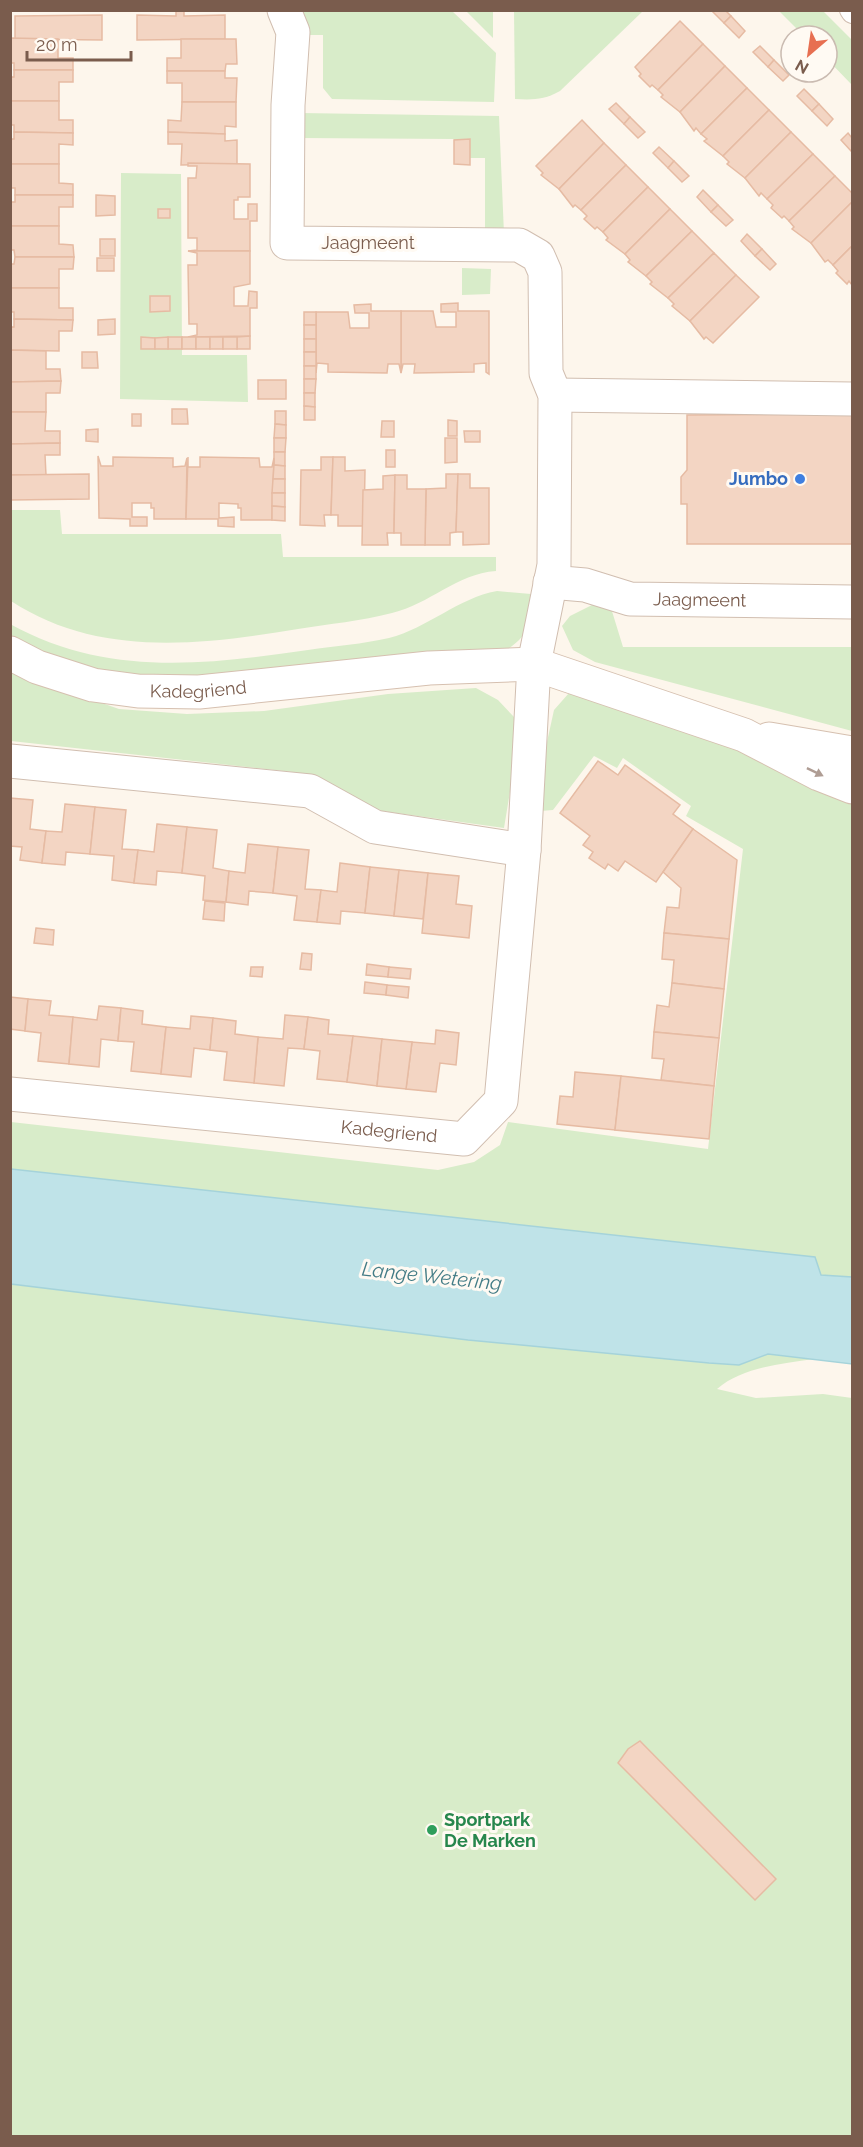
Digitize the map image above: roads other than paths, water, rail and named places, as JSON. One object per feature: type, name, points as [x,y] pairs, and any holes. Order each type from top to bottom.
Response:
[{"type":"street","name":"Jaagmeent","points":[[284,10],[293,32],[288,105],[287,243],[519,245],[538,256],[545,272],[546,373],[555,395],[554,565],[534,664]]},
{"type":"street","points":[[555,395],[852,399]]},
{"type":"street","name":"Jaagmeent","points":[[550,582],[585,585],[630,599],[852,602]]},
{"type":"street","name":"Kadegriend","points":[[10,653],[38,667],[93,685],[138,691],[199,692],[429,668],[534,664],[744,735],[819,774],[852,787]]},
{"type":"street","name":"Kadegriend","points":[[10,1094],[464,1139],[501,1101],[524,850],[534,664]]},
{"type":"street","name":"Kadegriend","points":[[744,735],[834,748],[852,753]]},
{"type":"street","points":[[10,761],[310,791],[375,827],[524,850]]},
{"type":"water","name":"Lange Wetering","points":[[11,1169],[815,1257],[821,1275],[852,1277],[852,1364],[768,1354],[739,1365],[709,1363],[468,1340],[11,1284]]},
{"type":"place","name":"Jumbo","points":[[800,479]]},
{"type":"place","name":"Sportpark De Marken","points":[[432,1830]]}]
